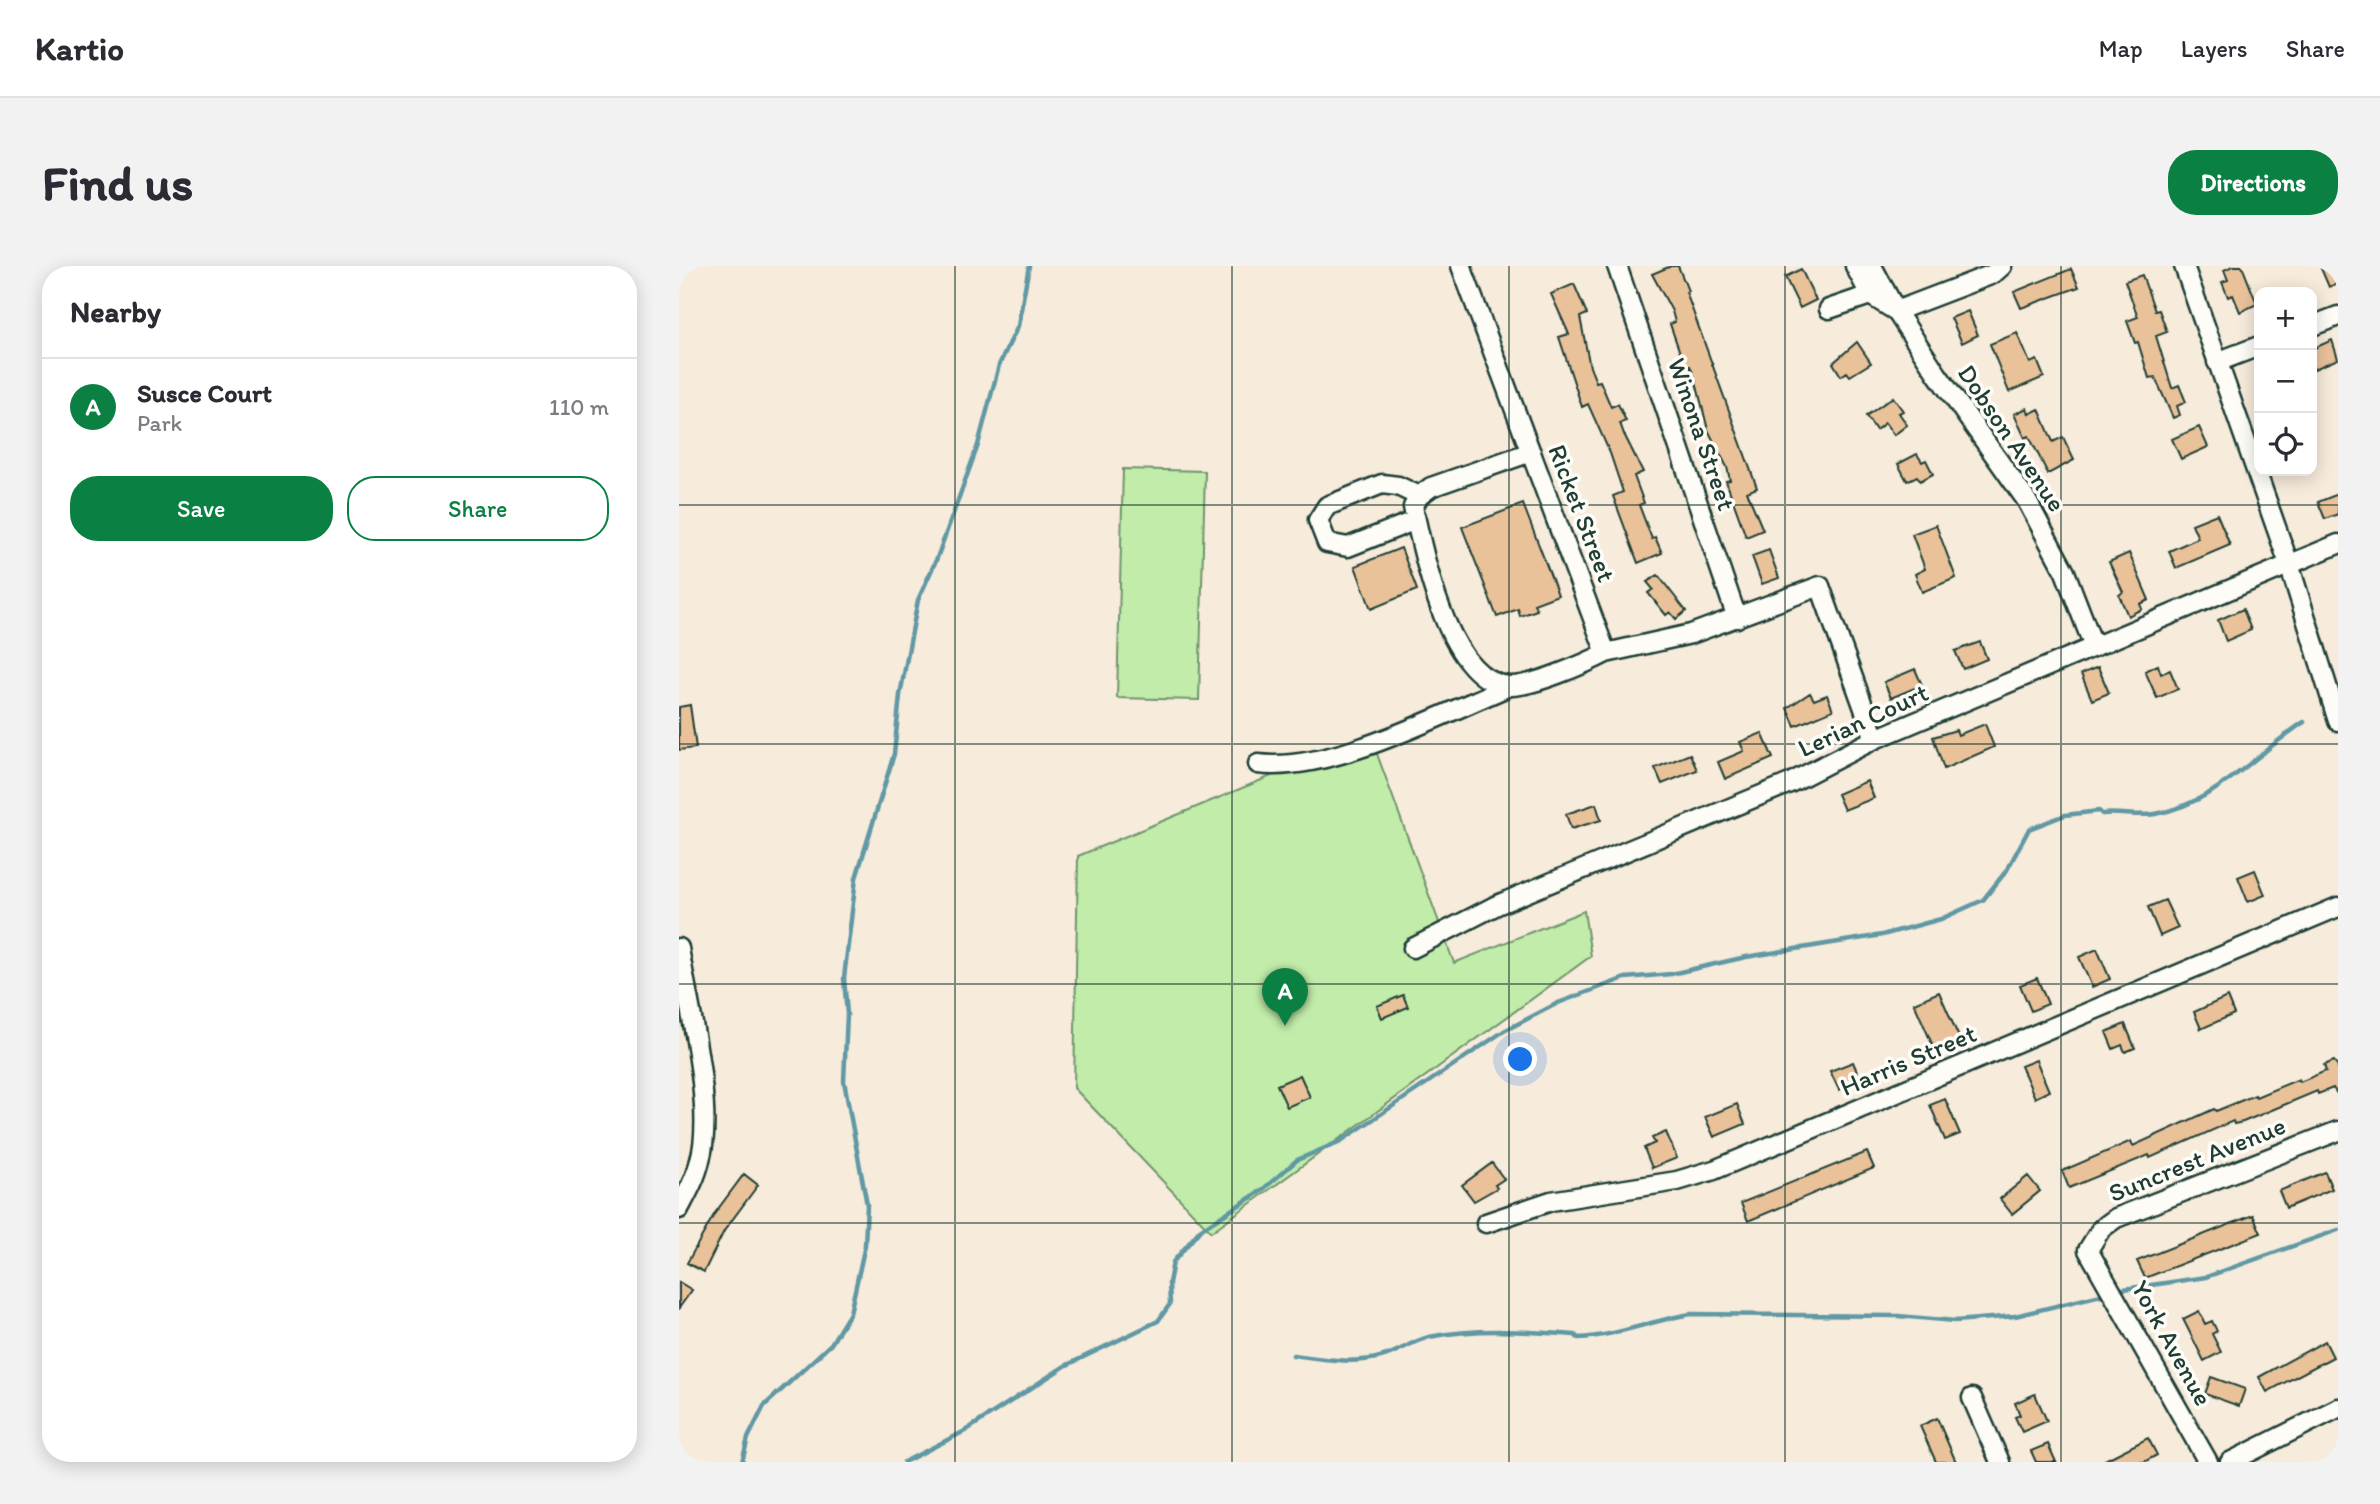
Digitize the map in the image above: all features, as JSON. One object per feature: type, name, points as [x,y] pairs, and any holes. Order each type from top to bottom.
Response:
[{"type":"street","name":"Ricket Street","points":[[1461,266],[1607,653]]},
{"type":"street","name":"Winona Street","points":[[1616,266],[1737,618]]},
{"type":"street","points":[[1855,266],[1870,295],[1896,311],[1993,274],[2002,266]]},
{"type":"street","name":"Dobson Avenue","points":[[1872,266],[1896,311],[2027,501],[2065,572],[2094,647]]},
{"type":"street","points":[[2184,266],[2289,564],[2338,721]]},
{"type":"street","points":[[1829,309],[1870,295]]},
{"type":"street","points":[[2317,324],[2338,316]]},
{"type":"street","points":[[2217,362],[2254,348]]},
{"type":"street","points":[[1510,686],[1483,677],[1457,647],[1441,605],[1413,507],[1419,496],[1431,487],[1531,452]]},
{"type":"street","points":[[1416,520],[1348,547],[1327,543],[1318,520],[1327,506],[1382,484],[1419,496]]},
{"type":"street","name":"Lerian Court","points":[[1413,948],[1497,905],[1790,783],[1875,739],[2338,544]]},
{"type":"street","points":[[1258,764],[1278,767],[1352,751],[1510,686],[1578,668],[1607,653],[1663,642],[1737,618],[1819,586],[1875,739]]},
{"type":"street","name":"Harris Street","points":[[1486,1223],[1551,1201],[1677,1181],[1714,1170],[2338,907]]},
{"type":"street","points":[[679,948],[704,1100],[705,1130],[701,1159],[679,1209]]},
{"type":"street","name":"Suncrest Avenue","points":[[2088,1250],[2101,1228],[2116,1218],[2338,1131]]},
{"type":"street","name":"York Avenue","points":[[2088,1250],[2208,1462]]},
{"type":"street","points":[[1972,1398],[2000,1462]]},
{"type":"street","points":[[2230,1462],[2338,1408]]},
{"type":"green space","points":[[1123,469],[1205,471],[1199,700],[1117,698]]},
{"type":"green space","points":[[1370,735],[1454,963],[1584,911],[1591,956],[1211,1232],[1074,1088],[1078,856]]},
{"type":"building","points":[[1678,266],[1688,291],[1686,292],[1757,488],[1747,492],[1763,530],[1746,537],[1726,481],[1730,480],[1727,467],[1708,430],[1695,378],[1690,366],[1685,367],[1670,324],[1675,322],[1672,311],[1652,274]]},
{"type":"building","points":[[2242,266],[2254,296],[2254,305],[2240,312],[2233,295],[2228,297],[2222,282],[2228,280],[2224,270]]},
{"type":"building","points":[[2320,266],[2338,266],[2338,283],[2329,287]]},
{"type":"building","points":[[1801,269],[1816,300],[1800,308],[1785,277]]},
{"type":"building","points":[[2071,269],[2079,287],[2021,308],[2014,292]]},
{"type":"building","points":[[2142,275],[2155,311],[2159,310],[2167,332],[2156,336],[2172,388],[2179,385],[2186,402],[2177,406],[2180,415],[2173,418],[2155,377],[2149,378],[2138,342],[2135,343],[2127,321],[2138,317],[2125,281]]},
{"type":"building","points":[[1574,284],[1587,314],[1580,317],[1590,367],[1596,382],[1600,381],[1611,407],[1618,404],[1626,421],[1620,423],[1643,472],[1634,476],[1644,503],[1639,505],[1652,539],[1655,537],[1662,553],[1638,563],[1613,496],[1623,492],[1610,453],[1588,404],[1582,407],[1559,337],[1569,334],[1551,294]]},
{"type":"building","points":[[1968,311],[1978,335],[1962,343],[1951,318]]},
{"type":"building","points":[[2017,333],[2030,363],[2037,360],[2044,377],[2009,392],[1990,344]]},
{"type":"building","points":[[2332,340],[2338,359],[2317,368],[2317,347]]},
{"type":"building","points":[[1857,342],[1871,363],[1850,376],[1847,372],[1841,376],[1833,363]]},
{"type":"building","points":[[1893,397],[1903,411],[1899,413],[1907,425],[1894,435],[1885,423],[1876,430],[1866,416]]},
{"type":"building","points":[[2027,408],[2029,414],[2039,409],[2053,442],[2063,437],[2074,460],[2048,474],[2029,436],[2025,438],[2014,414]]},
{"type":"building","points":[[2199,427],[2208,447],[2181,459],[2172,439]]},
{"type":"building","points":[[1917,454],[1922,462],[1926,460],[1933,474],[1920,481],[1917,476],[1907,481],[1898,464]]},
{"type":"building","points":[[2338,494],[2338,514],[2325,519],[2318,502]]},
{"type":"building","points":[[1523,504],[1558,595],[1534,604],[1537,610],[1520,616],[1518,609],[1497,617],[1462,527]]},
{"type":"building","points":[[2217,514],[2230,545],[2176,568],[2169,551],[2198,538],[2192,524]]},
{"type":"building","points":[[1936,525],[1956,578],[1922,592],[1915,574],[1925,569],[1912,534]]},
{"type":"building","points":[[1401,548],[1417,590],[1371,609],[1355,566]]},
{"type":"building","points":[[1769,550],[1779,578],[1762,584],[1752,556]]},
{"type":"building","points":[[2129,553],[2149,600],[2140,604],[2142,609],[2128,616],[2119,595],[2123,592],[2109,562]]},
{"type":"building","points":[[1658,575],[1686,611],[1676,619],[1670,612],[1666,615],[1648,593],[1653,589],[1647,582]]},
{"type":"building","points":[[2243,609],[2251,630],[2226,641],[2218,620]]},
{"type":"building","points":[[1980,642],[1987,659],[1963,669],[1955,651]]},
{"type":"building","points":[[2158,665],[2161,674],[2170,670],[2178,689],[2157,698],[2145,671]]},
{"type":"building","points":[[2098,667],[2109,693],[2092,700],[2081,674]]},
{"type":"building","points":[[1915,669],[1922,685],[1891,698],[1884,682]]},
{"type":"building","points":[[1810,693],[1814,700],[1827,695],[1833,710],[1795,726],[1787,708]]},
{"type":"building","points":[[690,705],[696,748],[679,750],[679,707]]},
{"type":"building","points":[[1985,724],[1994,747],[1944,769],[1933,737],[1956,730],[1958,735]]},
{"type":"building","points":[[1762,733],[1773,758],[1725,779],[1718,762],[1744,751],[1740,742]]},
{"type":"building","points":[[1690,754],[1697,770],[1662,784],[1655,768]]},
{"type":"building","points":[[1867,781],[1874,798],[1844,810],[1837,794]]},
{"type":"building","points":[[1596,804],[1601,820],[1571,829],[1566,814]]},
{"type":"building","points":[[2255,870],[2265,895],[2248,902],[2238,877]]},
{"type":"building","points":[[2165,900],[2178,928],[2160,936],[2148,907]]},
{"type":"building","points":[[2097,949],[2110,979],[2092,987],[2079,957]]},
{"type":"building","points":[[2037,978],[2048,1004],[2031,1011],[2020,985]]},
{"type":"building","points":[[1939,992],[1961,1042],[1936,1053],[1914,1003]]},
{"type":"building","points":[[1403,995],[1408,1007],[1382,1018],[1377,1006]]},
{"type":"building","points":[[2227,997],[2234,1014],[2201,1029],[2194,1012]]},
{"type":"building","points":[[2125,1024],[2135,1048],[2125,1052],[2122,1045],[2113,1049],[2106,1032]]},
{"type":"building","points":[[2036,1060],[2049,1091],[2035,1098],[2021,1066]]},
{"type":"building","points":[[2334,1061],[2338,1066],[2338,1095],[2333,1088],[2318,1094],[2317,1091],[2243,1122],[2234,1124],[2233,1121],[2150,1158],[2149,1155],[2069,1188],[2062,1171],[2131,1141],[2133,1146],[2214,1109],[2216,1111],[2255,1095],[2256,1097],[2299,1079],[2300,1082],[2326,1071],[2324,1065]]},
{"type":"building","points":[[1853,1062],[1861,1081],[1839,1090],[1830,1071]]},
{"type":"building","points":[[1300,1075],[1310,1097],[1287,1107],[1277,1085]]},
{"type":"building","points":[[1945,1099],[1960,1134],[1945,1140],[1930,1105]]},
{"type":"building","points":[[1737,1104],[1745,1124],[1714,1137],[1705,1117]]},
{"type":"building","points":[[1666,1132],[1677,1158],[1652,1168],[1644,1148],[1655,1143],[1652,1138]]},
{"type":"building","points":[[1867,1152],[1874,1168],[1748,1221],[1741,1203]]},
{"type":"building","points":[[1492,1163],[1504,1179],[1495,1185],[1497,1188],[1474,1201],[1462,1185]]},
{"type":"building","points":[[2325,1172],[2332,1189],[2286,1208],[2279,1191]]},
{"type":"building","points":[[744,1174],[758,1185],[724,1231],[704,1272],[687,1263],[715,1213]]},
{"type":"building","points":[[2028,1176],[2040,1191],[2012,1214],[2000,1199]]},
{"type":"building","points":[[2253,1215],[2261,1233],[2145,1278],[2137,1261]]},
{"type":"building","points":[[679,1282],[692,1290],[679,1308]]},
{"type":"building","points":[[2199,1311],[2205,1324],[2212,1321],[2217,1331],[2212,1334],[2221,1352],[2204,1361],[2183,1319]]},
{"type":"building","points":[[2325,1341],[2333,1357],[2267,1392],[2259,1377]]},
{"type":"building","points":[[2211,1377],[2245,1389],[2239,1406],[2205,1394]]},
{"type":"building","points":[[2035,1394],[2047,1421],[2022,1432],[2015,1417],[2020,1415],[2015,1403]]},
{"type":"building","points":[[1937,1418],[1956,1462],[1936,1462],[1920,1426]]},
{"type":"building","points":[[2148,1438],[2157,1455],[2144,1462],[2101,1462]]},
{"type":"building","points":[[2048,1444],[2056,1462],[2036,1462],[2031,1451]]},
{"type":"waterway","points":[[742,1462],[748,1438],[764,1406],[831,1344],[850,1313],[865,1245],[867,1205],[844,1081],[847,1014],[844,978],[856,878],[894,754],[900,695],[918,600],[937,558],[978,445],[999,365],[1018,326],[1029,266]]},
{"type":"waterway","points":[[904,1462],[965,1431],[1065,1366],[1158,1321],[1170,1304],[1169,1283],[1173,1262],[1200,1230],[1261,1191],[1297,1160],[1341,1141],[1504,1031],[1558,1003],[1625,978],[1671,974],[1746,957],[1882,935],[1941,919],[1983,900],[2007,870],[2029,829],[2065,815],[2099,811],[2102,814],[2149,815],[2177,808],[2198,799],[2234,776],[2304,722]]},
{"type":"waterway","points":[[2117,1290],[2206,1277],[2338,1230]]},
{"type":"waterway","points":[[1293,1355],[1339,1360],[1373,1359],[1429,1337],[1465,1332],[1521,1332],[1593,1337],[1691,1314],[1898,1316],[1955,1321],[2015,1316],[2109,1293]]},
{"type":"place","name":"Susce Court","points":[[1285,1026]]}]
